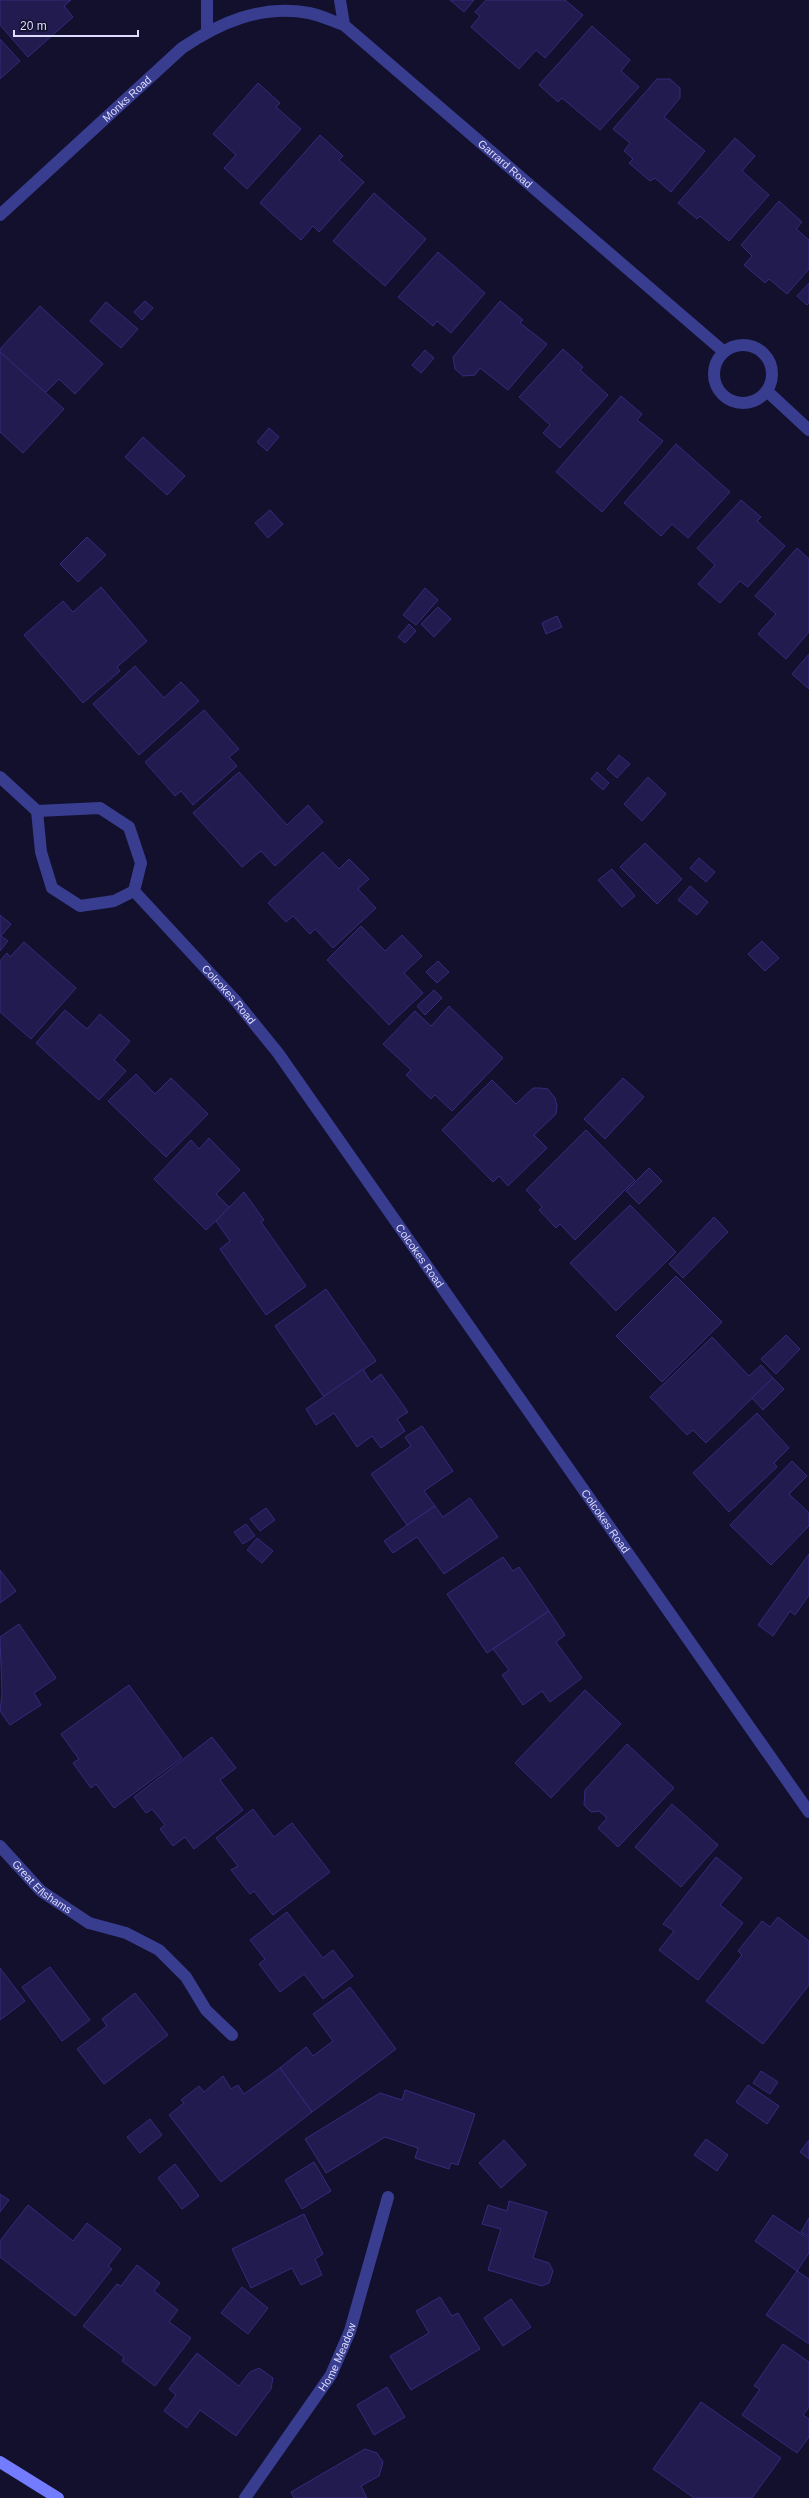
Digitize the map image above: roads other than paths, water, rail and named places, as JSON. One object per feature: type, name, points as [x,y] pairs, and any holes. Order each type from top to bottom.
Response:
[{"type":"main road","points":[[0,2462],[58,2498]]},
{"type":"street","points":[[207,0],[207,31]]},
{"type":"street","points":[[340,0],[344,25]]},
{"type":"street","name":"Monks Road","points":[[0,215],[182,48],[207,31],[239,17],[270,12]]},
{"type":"street","name":"Garrard Road","points":[[270,12],[309,13],[344,25],[396,72],[723,351]]},
{"type":"street","points":[[739,344],[757,346],[770,358],[774,376],[768,392],[754,402],[737,403],[723,396],[714,382],[714,365],[723,351],[739,344]]},
{"type":"street","points":[[768,392],[809,430]]},
{"type":"street","points":[[0,776],[37,811],[40,852],[52,888],[80,906],[114,901],[134,892],[141,862],[129,827],[100,808],[37,811]]},
{"type":"street","name":"Colcokes Road","points":[[134,892],[235,1000],[278,1053],[809,1812]]},
{"type":"street","name":"Great Ellshams","points":[[0,1846],[41,1891],[89,1923],[126,1934],[159,1950],[186,1977],[206,2010],[232,2035]]},
{"type":"street","name":"Home Meadow","points":[[245,2498],[331,2375],[350,2331],[388,2197]]}]
